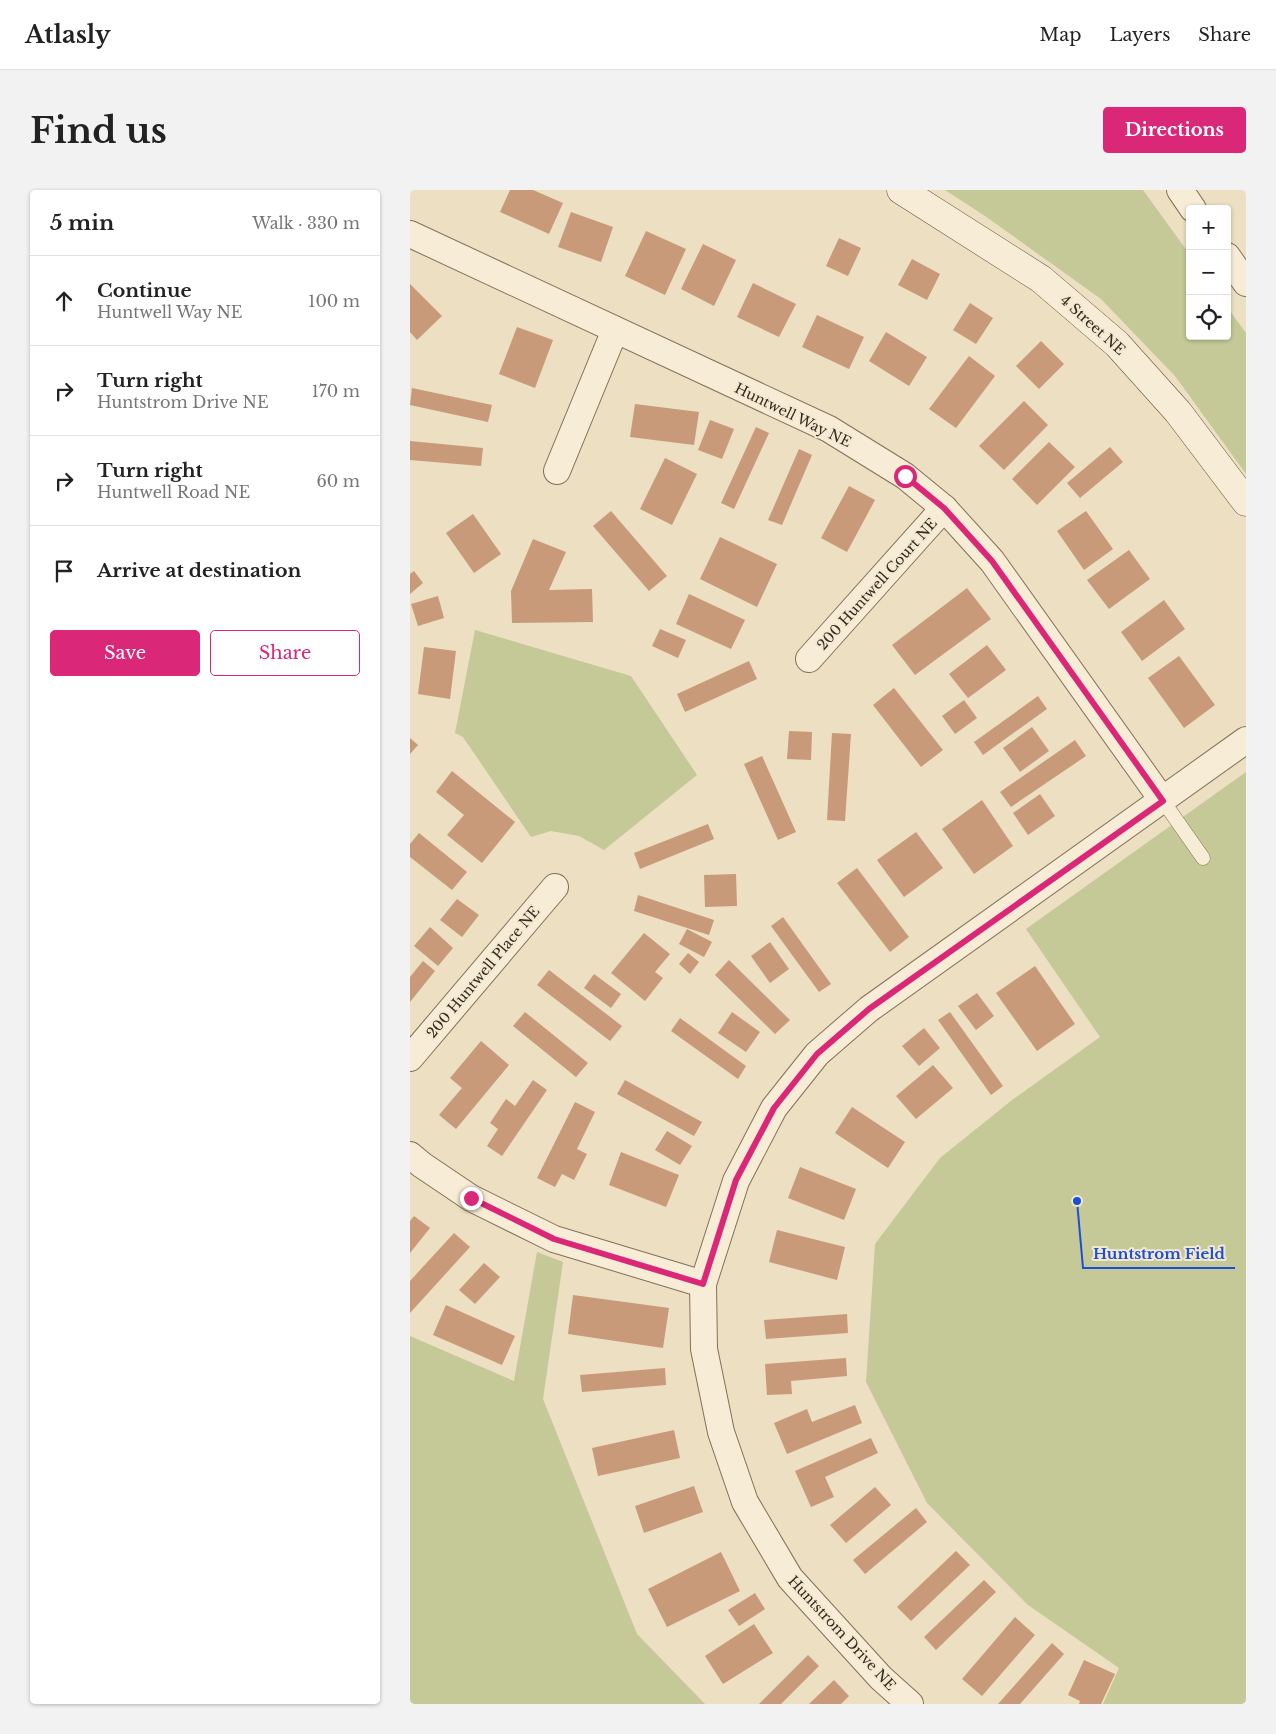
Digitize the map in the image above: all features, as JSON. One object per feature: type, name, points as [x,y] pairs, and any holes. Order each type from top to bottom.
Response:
[{"type":"main road","name":"4 Street NE","points":[[902,190],[1041,279],[1117,344],[1178,412],[1246,502]]},
{"type":"street","points":[[1180,190],[1191,205]]},
{"type":"street","name":"Huntwell Way NE","points":[[410,234],[829,429],[905,476],[944,508],[992,561],[1163,801]]},
{"type":"street","points":[[1231,262],[1246,283]]},
{"type":"street","points":[[557,471],[615,330]]},
{"type":"street","name":"200 Huntwell Court NE","points":[[810,659],[944,508]]},
{"type":"street","name":"Huntstrom Drive NE","points":[[910,1704],[880,1678],[790,1578],[745,1502],[721,1432],[704,1349],[703,1284],[736,1180],[774,1108],[817,1054],[869,1009],[1246,740]]},
{"type":"street","name":"200 Huntwell Place NE","points":[[410,1058],[556,886]]},
{"type":"street","points":[[410,1155],[422,1166],[471,1198],[554,1239],[703,1284]]},
{"type":"lane","points":[[1163,801],[1202,858]]},
{"type":"green space","points":[[945,190],[1143,190],[1186,249],[1186,340],[1231,340],[1231,312],[1246,333],[1246,474],[1175,376],[1101,299],[985,216]]},
{"type":"green space","points":[[475,630],[631,676],[697,775],[604,850],[579,836],[551,831],[531,837],[463,737],[455,733]]},
{"type":"green space","points":[[1246,772],[1246,1704],[1103,1704],[1119,1668],[1028,1605],[927,1503],[866,1382],[875,1244],[940,1158],[1012,1100],[1100,1037],[1026,929]]},
{"type":"green space","points":[[537,1252],[563,1262],[543,1399],[637,1634],[705,1704],[410,1704],[410,1336],[514,1381]]},
{"type":"building","points":[[510,190],[533,190],[563,203],[549,234],[500,212]]},
{"type":"building","points":[[571,212],[613,227],[601,262],[558,247]]},
{"type":"building","points":[[646,231],[686,249],[665,295],[625,276]]},
{"type":"building","points":[[839,238],[861,248],[848,276],[826,266]]},
{"type":"building","points":[[703,244],[736,260],[714,306],[681,289]]},
{"type":"building","points":[[912,259],[940,274],[927,300],[898,285]]},
{"type":"building","points":[[753,283],[796,304],[779,337],[737,317]]},
{"type":"building","points":[[410,284],[442,316],[417,340],[410,332]]},
{"type":"building","points":[[970,303],[993,318],[976,344],[953,330]]},
{"type":"building","points":[[817,315],[864,337],[849,369],[802,347]]},
{"type":"building","points":[[517,327],[553,340],[535,388],[499,374]]},
{"type":"building","points":[[886,332],[927,357],[909,386],[869,361]]},
{"type":"building","points":[[1041,341],[1064,364],[1039,389],[1016,366]]},
{"type":"building","points":[[969,356],[995,376],[956,428],[929,409]]},
{"type":"building","points":[[412,388],[492,405],[488,422],[410,405]]},
{"type":"building","points":[[1024,401],[1048,425],[1004,470],[979,446]]},
{"type":"building","points":[[635,404],[699,412],[694,445],[630,437]]},
{"type":"building","points":[[710,420],[734,429],[722,459],[698,450]]},
{"type":"building","points":[[756,427],[769,433],[734,509],[721,503]]},
{"type":"building","points":[[410,441],[483,448],[481,466],[410,460]]},
{"type":"building","points":[[1049,442],[1075,467],[1037,505],[1012,479]]},
{"type":"building","points":[[1110,447],[1123,462],[1080,498],[1067,483]]},
{"type":"building","points":[[799,449],[812,455],[782,525],[768,520]]},
{"type":"building","points":[[665,458],[697,474],[672,525],[640,509]]},
{"type":"building","points":[[849,486],[875,500],[847,552],[821,538]]},
{"type":"building","points":[[611,511],[667,576],[649,591],[593,526]]},
{"type":"building","points":[[1086,511],[1113,549],[1084,570],[1057,531]]},
{"type":"building","points":[[473,514],[501,554],[474,573],[446,533]]},
{"type":"building","points":[[720,537],[777,564],[757,607],[700,579]]},
{"type":"building","points":[[533,539],[566,552],[549,590],[592,589],[593,622],[512,623],[511,591]]},
{"type":"building","points":[[1129,550],[1150,579],[1109,609],[1087,580]]},
{"type":"building","points":[[414,571],[423,583],[410,594],[410,574]]},
{"type":"building","points":[[967,588],[991,619],[915,675],[892,645]]},
{"type":"building","points":[[689,594],[745,620],[731,649],[676,624]]},
{"type":"building","points":[[438,596],[444,618],[418,626],[411,604]]},
{"type":"building","points":[[1164,600],[1185,629],[1142,661],[1121,632]]},
{"type":"building","points":[[660,629],[686,640],[678,658],[652,646]]},
{"type":"building","points":[[987,645],[1006,670],[968,698],[949,674]]},
{"type":"building","points":[[424,647],[456,651],[450,699],[418,694]]},
{"type":"building","points":[[1179,656],[1215,705],[1184,728],[1148,678]]},
{"type":"building","points":[[749,661],[757,679],[685,712],[677,694]]},
{"type":"building","points":[[894,688],[943,750],[921,767],[873,705]]},
{"type":"building","points":[[1038,696],[1047,709],[983,755],[974,742]]},
{"type":"building","points":[[964,700],[977,718],[955,734],[942,716]]},
{"type":"building","points":[[1032,727],[1049,751],[1020,772],[1003,748]]},
{"type":"building","points":[[789,731],[812,732],[811,760],[787,759]]},
{"type":"building","points":[[832,733],[851,734],[845,821],[827,820]]},
{"type":"building","points":[[410,738],[418,745],[410,754]]},
{"type":"building","points":[[1075,740],[1086,756],[1011,807],[1000,792]]},
{"type":"building","points":[[762,756],[796,832],[778,840],[744,764]]},
{"type":"building","points":[[452,771],[515,822],[482,863],[447,835],[464,815],[436,792]]},
{"type":"building","points":[[1040,794],[1055,816],[1028,835],[1013,813]]},
{"type":"building","points":[[982,800],[1013,846],[974,874],[942,829]]},
{"type":"building","points":[[708,824],[714,839],[640,869],[634,853]]},
{"type":"building","points":[[916,832],[943,868],[904,897],[877,860]]},
{"type":"building","points":[[419,833],[467,872],[452,890],[410,857],[410,844]]},
{"type":"building","points":[[857,868],[909,937],[890,952],[837,883]]},
{"type":"building","points":[[736,874],[737,906],[705,907],[704,875]]},
{"type":"building","points":[[638,895],[714,920],[709,935],[634,911]]},
{"type":"building","points":[[457,899],[479,915],[462,937],[440,920]]},
{"type":"building","points":[[783,917],[831,984],[819,992],[771,926]]},
{"type":"building","points":[[430,927],[453,948],[438,966],[414,946]]},
{"type":"building","points":[[687,929],[712,942],[704,957],[679,944]]},
{"type":"building","points":[[644,933],[670,954],[655,972],[663,978],[645,1001],[611,973]]},
{"type":"building","points":[[770,942],[789,969],[770,983],[751,956]]},
{"type":"building","points":[[688,953],[699,962],[690,974],[679,964]]},
{"type":"building","points":[[729,960],[790,1020],[775,1034],[715,975]]},
{"type":"building","points":[[423,961],[435,971],[410,1002],[410,977]]},
{"type":"building","points":[[1035,966],[1075,1024],[1037,1051],[996,993]]},
{"type":"building","points":[[549,970],[622,1026],[610,1041],[537,985]]},
{"type":"building","points":[[594,974],[621,994],[611,1008],[584,988]]},
{"type":"building","points":[[977,993],[994,1016],[976,1030],[958,1006]]},
{"type":"building","points":[[525,1012],[588,1063],[576,1077],[513,1026]]},
{"type":"building","points":[[732,1012],[760,1032],[746,1052],[718,1033]]},
{"type":"building","points":[[950,1012],[1003,1086],[991,1095],[938,1020]]},
{"type":"building","points":[[680,1018],[746,1066],[738,1079],[671,1031]]},
{"type":"building","points":[[924,1028],[940,1048],[919,1066],[902,1046]]},
{"type":"building","points":[[481,1041],[509,1065],[456,1129],[439,1115],[462,1088],[450,1078]]},
{"type":"building","points":[[933,1065],[953,1088],[916,1119],[896,1096]]},
{"type":"building","points":[[533,1080],[547,1090],[502,1156],[487,1146],[498,1129],[490,1123],[506,1099],[515,1106]]},
{"type":"building","points":[[625,1080],[702,1122],[694,1136],[617,1094]]},
{"type":"building","points":[[575,1102],[595,1112],[577,1149],[587,1154],[574,1180],[562,1174],[555,1187],[537,1178]]},
{"type":"building","points":[[852,1107],[905,1142],[888,1168],[835,1133]]},
{"type":"building","points":[[667,1131],[692,1146],[680,1165],[655,1150]]},
{"type":"building","points":[[621,1152],[679,1175],[666,1207],[609,1185]]},
{"type":"building","points":[[800,1167],[856,1189],[844,1220],[788,1198]]},
{"type":"building","points":[[414,1216],[430,1228],[410,1253],[410,1221]]},
{"type":"building","points":[[777,1230],[845,1247],[837,1280],[769,1262]]},
{"type":"building","points":[[454,1233],[470,1247],[410,1313],[410,1281]]},
{"type":"building","points":[[484,1263],[500,1277],[475,1304],[459,1290]]},
{"type":"building","points":[[573,1295],[669,1308],[663,1348],[568,1334]]},
{"type":"building","points":[[446,1305],[515,1336],[502,1365],[433,1335]]},
{"type":"building","points":[[847,1314],[848,1333],[766,1339],[764,1320]]},
{"type":"building","points":[[846,1358],[847,1376],[791,1381],[792,1394],[767,1395],[765,1364]]},
{"type":"building","points":[[665,1368],[666,1385],[582,1392],[580,1375]]},
{"type":"building","points":[[855,1405],[862,1423],[787,1454],[774,1423],[807,1409],[812,1422]]},
{"type":"building","points":[[674,1430],[680,1458],[598,1476],[592,1448]]},
{"type":"building","points":[[871,1438],[878,1453],[825,1477],[834,1497],[811,1507],[795,1471]]},
{"type":"building","points":[[694,1486],[703,1512],[644,1533],[635,1506]]},
{"type":"building","points":[[875,1487],[891,1505],[846,1543],[830,1525]]},
{"type":"building","points":[[916,1508],[927,1522],[865,1574],[853,1560]]},
{"type":"building","points":[[956,1551],[970,1565],[911,1621],[897,1607]]},
{"type":"building","points":[[721,1552],[740,1591],[667,1627],[648,1589]]},
{"type":"building","points":[[984,1580],[996,1592],[936,1650],[924,1637]]},
{"type":"building","points":[[755,1593],[765,1609],[739,1626],[728,1610]]},
{"type":"building","points":[[1015,1617],[1035,1635],[982,1696],[962,1679]]},
{"type":"building","points":[[754,1624],[773,1653],[723,1684],[705,1656]]},
{"type":"building","points":[[1052,1643],[1064,1654],[1020,1704],[998,1704]]},
{"type":"building","points":[[808,1655],[819,1666],[781,1704],[759,1704]]},
{"type":"building","points":[[1084,1660],[1115,1674],[1101,1704],[1079,1704],[1080,1701],[1068,1695]]},
{"type":"building","points":[[834,1680],[849,1696],[841,1704],[809,1704]]},
{"type":"place","name":"Huntstrom Field","points":[[1077,1201]]},
{"type":"route","points":[[471,1198],[554,1239],[703,1284],[736,1180],[774,1108],[817,1054],[869,1009],[1163,801],[992,561],[944,508],[905,476]]}]
